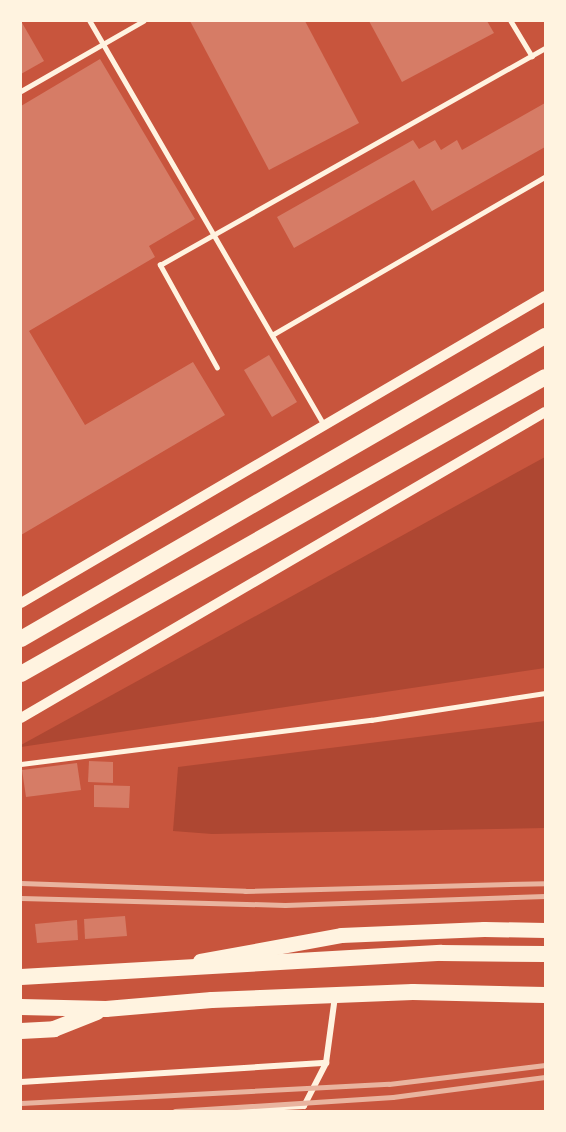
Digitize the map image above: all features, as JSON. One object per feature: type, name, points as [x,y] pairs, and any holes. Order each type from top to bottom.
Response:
[{"type":"highway","points":[[21,639],[545,336]]},
{"type":"highway","points":[[21,674],[545,377]]},
{"type":"highway","points":[[21,977],[165,967],[312,963],[441,953],[545,954]]},
{"type":"highway","points":[[21,1007],[106,1009],[336,995],[545,995]]},
{"type":"highway","points":[[21,1031],[54,1029],[106,1009]]},
{"type":"main road","points":[[165,967],[341,935],[484,929],[545,930]]},
{"type":"street","points":[[21,603],[545,296]]},
{"type":"street","points":[[21,718],[545,412]]},
{"type":"street","points":[[207,1111],[304,1106],[326,1063],[336,995]]},
{"type":"street","points":[[21,1082],[326,1063]]},
{"type":"lane","points":[[90,21],[324,425]]},
{"type":"lane","points":[[21,91],[143,21]]},
{"type":"lane","points":[[511,21],[532,56]]},
{"type":"lane","points":[[217,368],[160,265],[545,48]]},
{"type":"lane","points":[[272,335],[545,177]]},
{"type":"lane","points":[[21,764],[371,720],[545,693]]},
{"type":"shaded area","points":[[545,457],[545,668],[21,747],[21,745]]},
{"type":"shaded area","points":[[545,721],[545,828],[212,834],[173,831],[178,767]]},
{"type":"building","points":[[21,21],[44,61],[21,74]]},
{"type":"building","points":[[190,21],[305,21],[359,123],[269,170]]},
{"type":"building","points":[[369,21],[487,21],[494,33],[402,82]]},
{"type":"building","points":[[100,59],[195,219],[149,246],[155,257],[29,331],[85,425],[193,362],[225,415],[21,535],[21,106]]},
{"type":"building","points":[[545,103],[545,147],[432,211],[414,180],[294,248],[277,217],[413,140],[419,149],[435,140],[441,150],[457,140],[462,150]]},
{"type":"building","points":[[269,355],[297,402],[272,417],[244,370]]},
{"type":"building","points":[[89,761],[113,762],[113,783],[88,782]]},
{"type":"building","points":[[77,763],[81,790],[26,797],[22,770]]},
{"type":"building","points":[[94,785],[130,786],[129,808],[94,807]]},
{"type":"building","points":[[125,916],[127,936],[85,939],[84,919]]},
{"type":"building","points":[[77,920],[78,940],[37,943],[35,924]]},
{"type":"railway","points":[[21,883],[245,891],[545,883]]},
{"type":"railway","points":[[21,898],[285,905],[545,896]]},
{"type":"railway","points":[[21,1103],[389,1084],[545,1065]]},
{"type":"railway","points":[[175,1111],[393,1097],[545,1077]]}]
